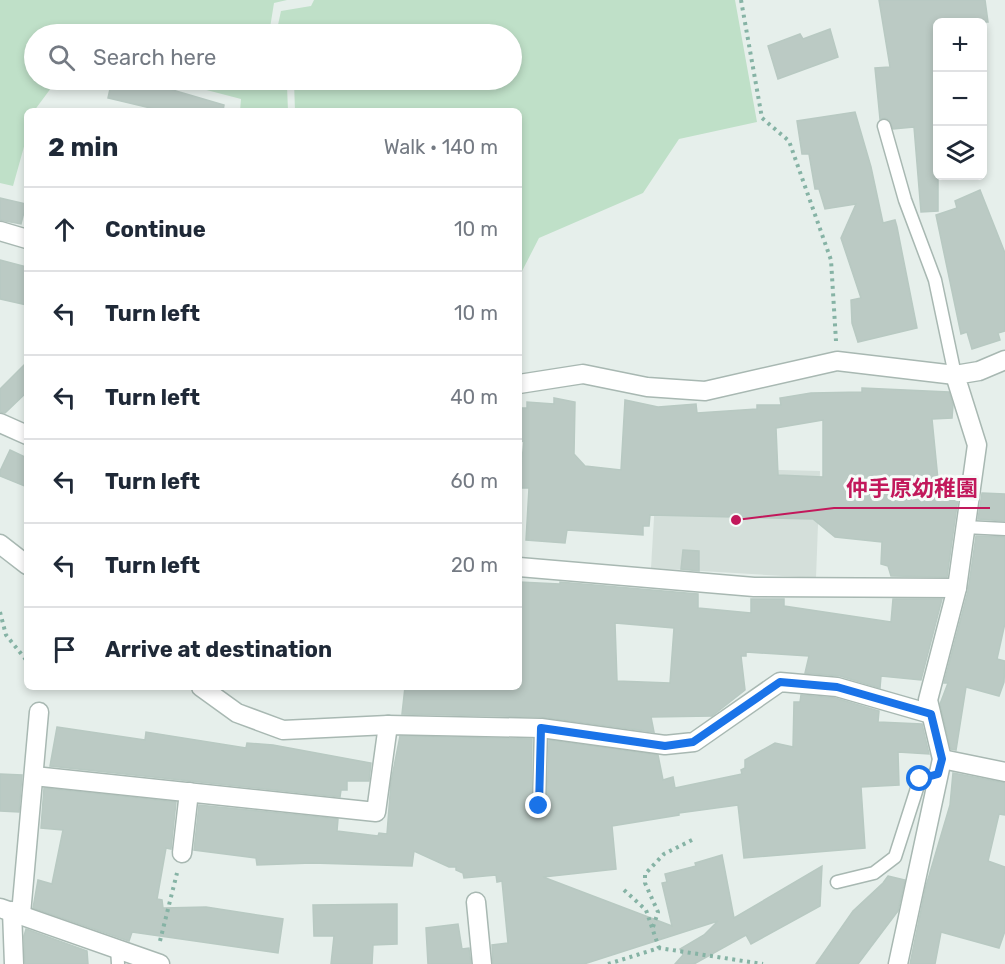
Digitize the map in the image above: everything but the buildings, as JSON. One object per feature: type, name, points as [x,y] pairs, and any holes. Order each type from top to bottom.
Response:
[{"type":"street","points":[[0,231],[24,237]]},
{"type":"street","points":[[522,384],[582,374],[647,387],[705,391],[837,361],[956,375],[979,371],[1005,360]]},
{"type":"street","points":[[898,964],[940,767],[928,700],[957,588],[976,445],[956,375]]},
{"type":"street","points":[[0,423],[24,434]]},
{"type":"street","points":[[0,544],[24,563]]},
{"type":"street","points":[[522,567],[754,587],[957,588]]},
{"type":"street","points":[[205,690],[237,713],[283,730],[388,725],[541,728],[665,746],[693,742],[780,682],[837,687],[931,714]]},
{"type":"street","points":[[14,964],[11,911],[34,776],[39,712]]},
{"type":"street","points":[[34,776],[376,812],[388,725]]},
{"type":"street","points":[[940,767],[1005,772]]},
{"type":"street","points":[[183,853],[189,792]]},
{"type":"street","points":[[476,902],[482,964]]},
{"type":"street","points":[[11,911],[117,956],[159,955]]},
{"type":"lane","points":[[884,126],[905,200],[936,280],[956,375]]},
{"type":"lane","points":[[965,527],[1005,529]]},
{"type":"lane","points":[[539,806],[541,728]]},
{"type":"lane","points":[[837,882],[874,873],[895,857],[920,779],[940,767]]},
{"type":"path","points":[[741,0],[762,118],[789,141],[831,260],[837,361]]},
{"type":"path","points":[[0,612],[6,634],[24,657]]},
{"type":"path","points":[[653,927],[658,912],[645,884],[645,874],[664,854],[694,839]]},
{"type":"path","points":[[159,955],[183,853]]},
{"type":"path","points":[[624,890],[646,910],[658,948]]},
{"type":"path","points":[[608,964],[658,948],[763,964]]},
{"type":"shaded area","points":[[657,467],[820,471],[816,578],[651,568]]},
{"type":"green space","points":[[0,0],[287,0],[274,3],[271,24],[24,24],[24,90],[50,90],[36,108],[24,108],[24,147],[13,186],[0,183]]},
{"type":"green space","points":[[314,0],[735,0],[757,122],[679,139],[643,193],[539,238],[522,271],[522,108],[295,108],[294,90],[522,90],[522,24],[278,24],[281,11],[311,6]]},
{"type":"green space","points":[[206,90],[287,90],[288,108],[240,108],[241,99]]},
{"type":"place","name":"仲手原幼稚園","points":[[736,520]]},
{"type":"route","points":[[539,806],[541,728],[665,746],[693,742],[780,682],[837,687],[931,714],[942,759],[938,774],[920,779]]}]
